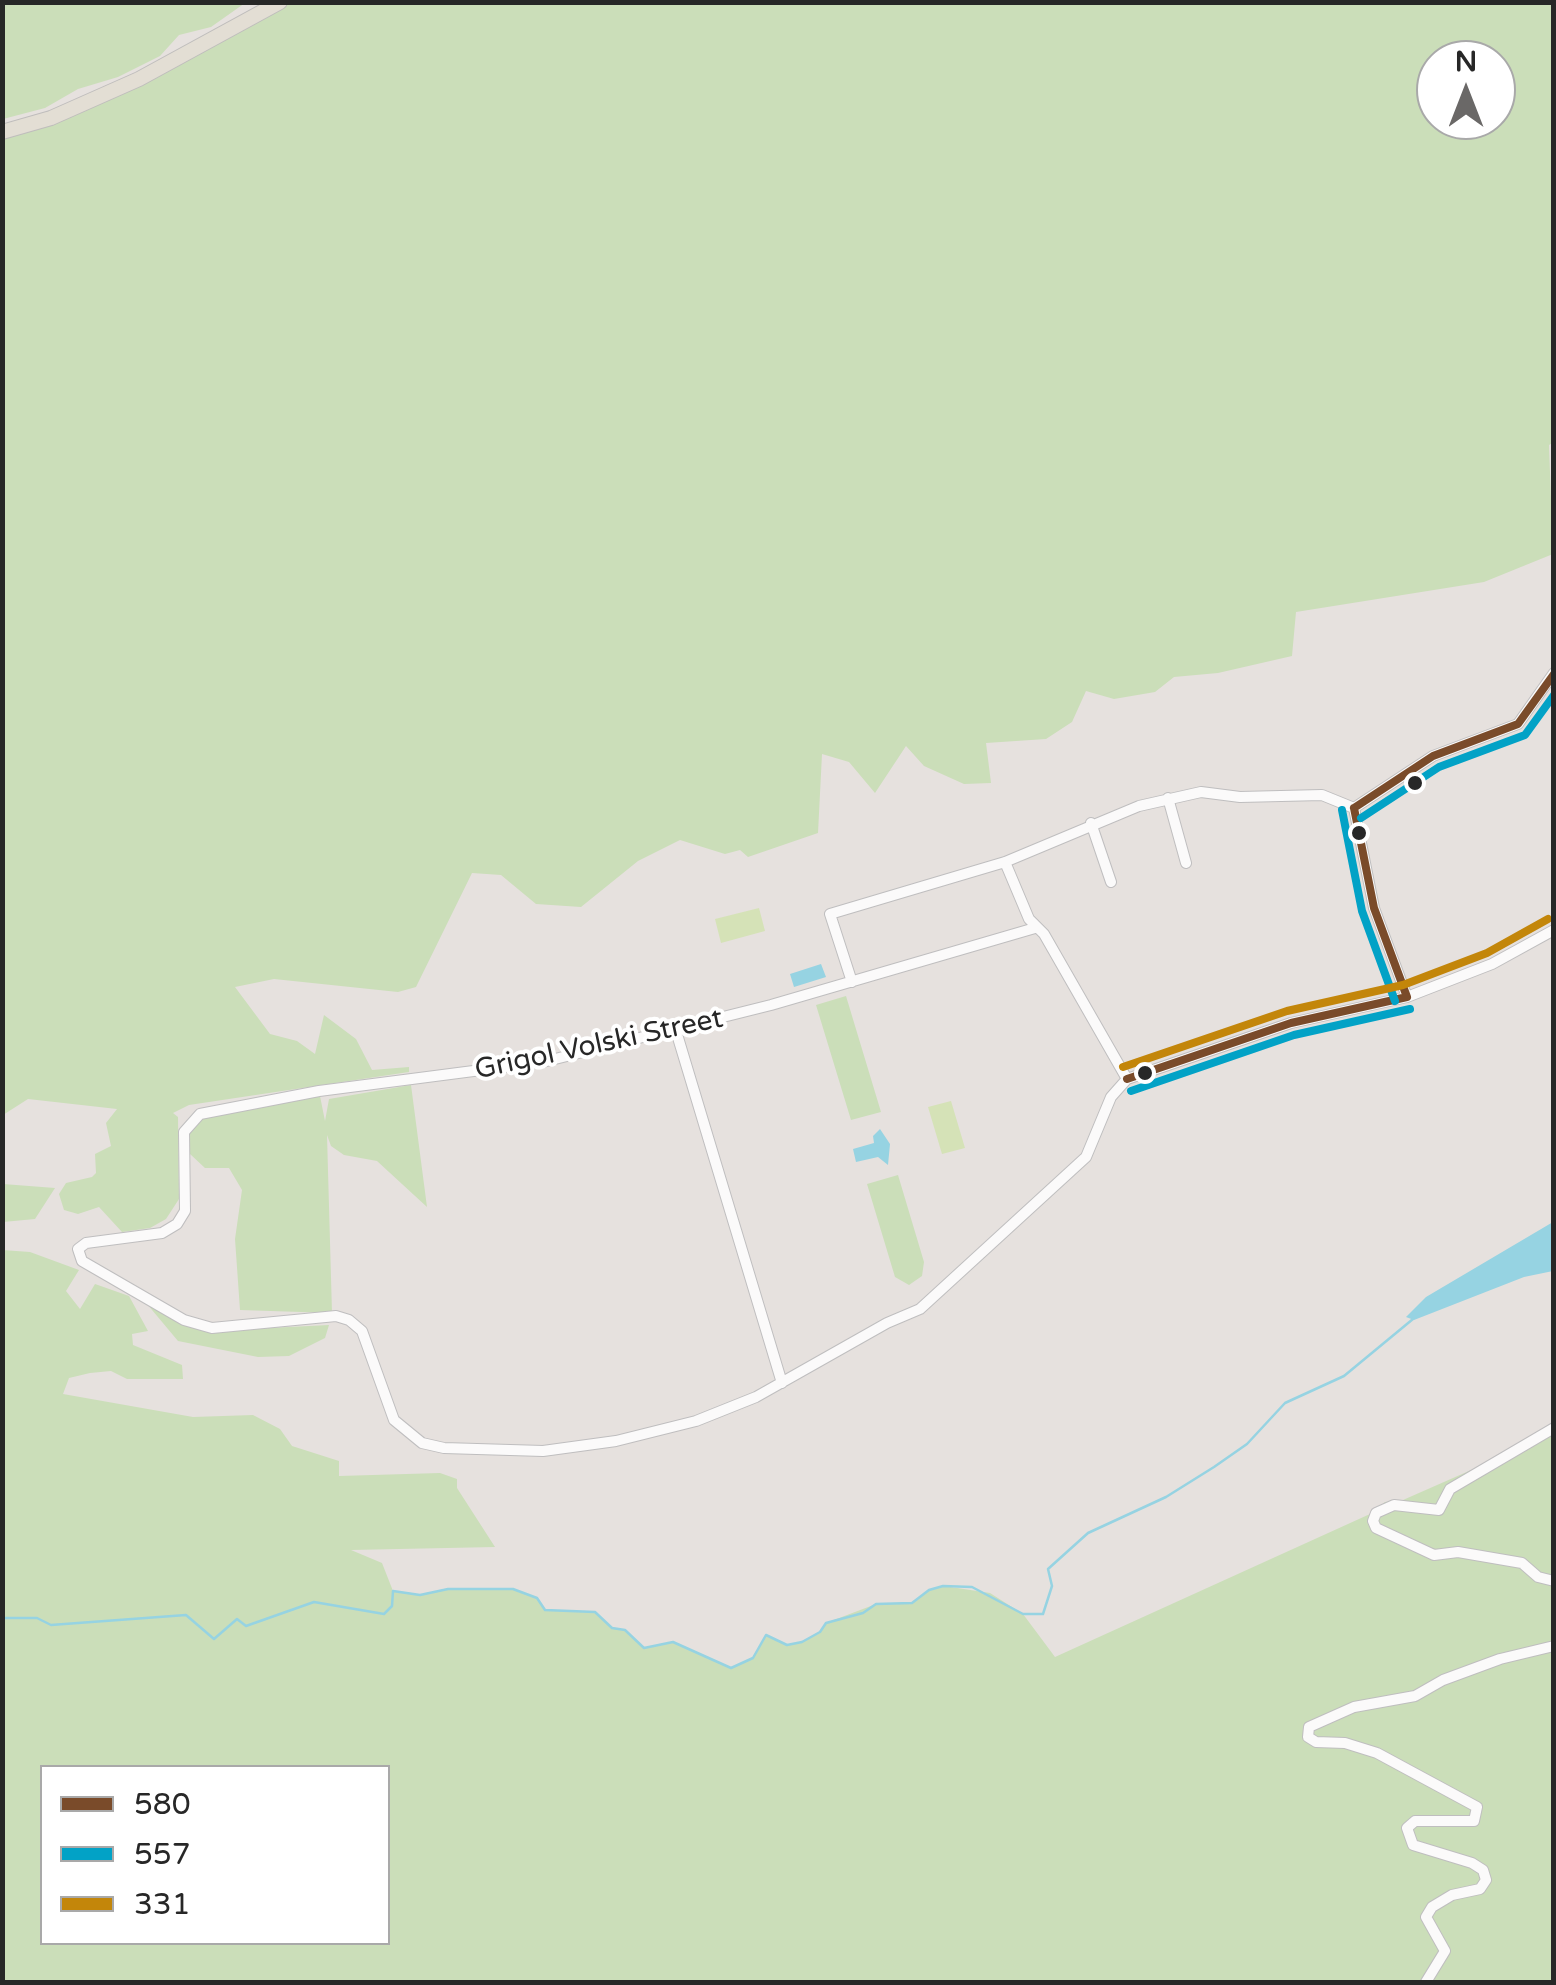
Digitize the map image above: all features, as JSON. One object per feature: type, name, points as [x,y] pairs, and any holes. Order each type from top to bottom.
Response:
[{"type":"main road","points":[[2,132],[50,118],[139,79],[280,2]]},
{"type":"street","points":[[1354,808],[1432,756],[1518,724],[1554,673]]},
{"type":"street","points":[[852,982],[830,914],[1006,862],[1090,823],[1168,798],[1202,792],[1240,796],[1322,795],[1354,808]]},
{"type":"street","points":[[1168,798],[1186,863]]},
{"type":"street","points":[[1354,808],[1374,908],[1407,997]]},
{"type":"street","points":[[1090,823],[1112,882]]},
{"type":"street","points":[[1006,862],[1035,928],[1044,934],[1127,1079]]},
{"type":"street","name":"Grigol Volski Street","points":[[782,1383],[696,1422],[616,1441],[542,1451],[444,1448],[422,1443],[394,1420],[362,1331],[350,1320],[336,1316],[212,1328],[184,1320],[82,1261],[78,1249],[86,1243],[162,1233],[178,1224],[186,1211],[184,1132],[200,1114],[319,1092],[543,1062],[676,1031],[1035,928]]},
{"type":"street","points":[[676,1031],[782,1383],[920,1309],[1086,1157],[1111,1097],[1127,1079],[1291,1022],[1407,997],[1492,964],[1554,930]]},
{"type":"street","points":[[1554,1428],[1450,1488],[1438,1510],[1394,1505],[1376,1514],[1373,1521],[1376,1528],[1434,1555],[1458,1552],[1522,1564],[1538,1577],[1554,1581]]},
{"type":"street","points":[[1426,1982],[1445,1951],[1426,1918],[1432,1908],[1452,1895],[1480,1889],[1486,1880],[1483,1870],[1472,1863],[1413,1845],[1407,1828],[1415,1821],[1474,1821],[1477,1807],[1378,1753],[1346,1743],[1316,1742],[1308,1736],[1308,1727],[1354,1706],[1415,1696],[1443,1680],[1500,1659],[1554,1646]]},
{"type":"green space","points":[[2,3],[245,3],[211,27],[179,35],[160,56],[118,77],[78,89],[45,108],[3,119]]},
{"type":"green space","points":[[283,3],[1553,3],[1554,442],[1549,445],[1553,554],[1484,582],[1296,612],[1292,656],[1218,673],[1174,677],[1155,692],[1114,699],[1086,691],[1072,722],[1046,739],[986,743],[991,783],[964,784],[924,766],[906,746],[875,793],[849,762],[822,754],[818,833],[748,857],[740,850],[725,854],[680,840],[638,861],[581,907],[536,904],[501,875],[472,873],[416,987],[398,992],[274,979],[235,987],[270,1034],[297,1041],[315,1054],[324,1015],[356,1039],[372,1070],[409,1067],[409,1072],[189,1105],[173,1113],[178,1117],[179,1199],[166,1219],[150,1228],[122,1232],[99,1207],[78,1214],[64,1210],[59,1194],[66,1183],[96,1173],[95,1154],[111,1146],[106,1123],[117,1109],[28,1099],[3,1115],[3,129],[50,117]]},
{"type":"green space","points":[[759,908],[765,931],[721,943],[715,919]]},
{"type":"green space","points":[[846,996],[881,1112],[851,1120],[816,1005]]},
{"type":"green space","points":[[411,1085],[427,1207],[377,1161],[344,1155],[331,1146],[327,1135],[332,1313],[240,1310],[235,1239],[242,1190],[229,1168],[205,1168],[190,1154],[188,1122],[229,1108],[319,1091],[325,1121],[329,1099]]},
{"type":"green space","points":[[951,1101],[965,1148],[942,1154],[928,1107]]},
{"type":"green space","points":[[898,1175],[924,1262],[922,1276],[909,1285],[895,1277],[867,1184]]},
{"type":"green space","points":[[2,1184],[55,1188],[35,1219],[3,1222]]},
{"type":"green space","points":[[2,1250],[30,1252],[79,1270],[66,1291],[80,1309],[95,1284],[129,1296],[148,1331],[132,1334],[133,1345],[182,1365],[183,1379],[127,1379],[111,1371],[69,1378],[63,1394],[193,1417],[253,1415],[280,1429],[292,1446],[339,1461],[339,1476],[440,1473],[457,1479],[457,1488],[495,1547],[351,1550],[382,1563],[393,1591],[420,1595],[448,1589],[513,1589],[537,1598],[545,1610],[595,1612],[612,1628],[625,1630],[644,1648],[673,1642],[730,1668],[752,1658],[766,1635],[787,1645],[802,1642],[820,1633],[826,1623],[876,1604],[912,1603],[929,1590],[944,1586],[990,1593],[1023,1614],[1055,1657],[1370,1514],[1385,1502],[1403,1500],[1503,1456],[1553,1424],[1553,1982],[3,1982]]},
{"type":"green space","points":[[147,1304],[209,1331],[329,1325],[325,1338],[289,1356],[258,1357],[178,1341]]},
{"type":"water","points":[[821,964],[826,977],[794,987],[790,974]]},
{"type":"water","points":[[880,1129],[890,1144],[888,1165],[878,1157],[856,1162],[853,1149],[874,1143],[873,1136]]},
{"type":"water","points":[[1553,1222],[1553,1271],[1524,1277],[1414,1320],[1406,1317],[1426,1297]]},
{"type":"waterway","points":[[2,1618],[37,1618],[51,1625],[186,1615],[214,1639],[237,1619],[246,1626],[314,1602],[384,1614],[392,1606],[393,1591],[420,1595],[448,1589],[513,1589],[537,1598],[545,1610],[595,1612],[612,1628],[625,1630],[644,1648],[673,1642],[731,1668],[753,1658],[766,1635],[787,1645],[802,1642],[820,1632],[826,1623],[863,1613],[876,1604],[912,1603],[929,1590],[943,1586],[972,1587],[1023,1614],[1043,1614],[1052,1586],[1048,1569],[1088,1533],[1166,1497],[1214,1467],[1247,1444],[1285,1403],[1344,1376],[1413,1319]]},
{"type":"transit line","name":"580","points":[[1354,808],[1433,756],[1518,724],[1554,674]]},
{"type":"transit line","name":"557","points":[[1361,818],[1439,767],[1525,735],[1554,695]]},
{"type":"transit line","name":"580","points":[[1354,808],[1374,908],[1407,997]]},
{"type":"transit line","name":"557","points":[[1342,810],[1362,911],[1395,1001]]},
{"type":"transit line","name":"331","points":[[1123,1067],[1287,1011],[1403,985],[1487,953],[1548,919]]},
{"type":"transit line","name":"580","points":[[1127,1079],[1291,1023],[1407,997]]},
{"type":"transit line","name":"557","points":[[1131,1091],[1294,1035],[1410,1009]]}]
